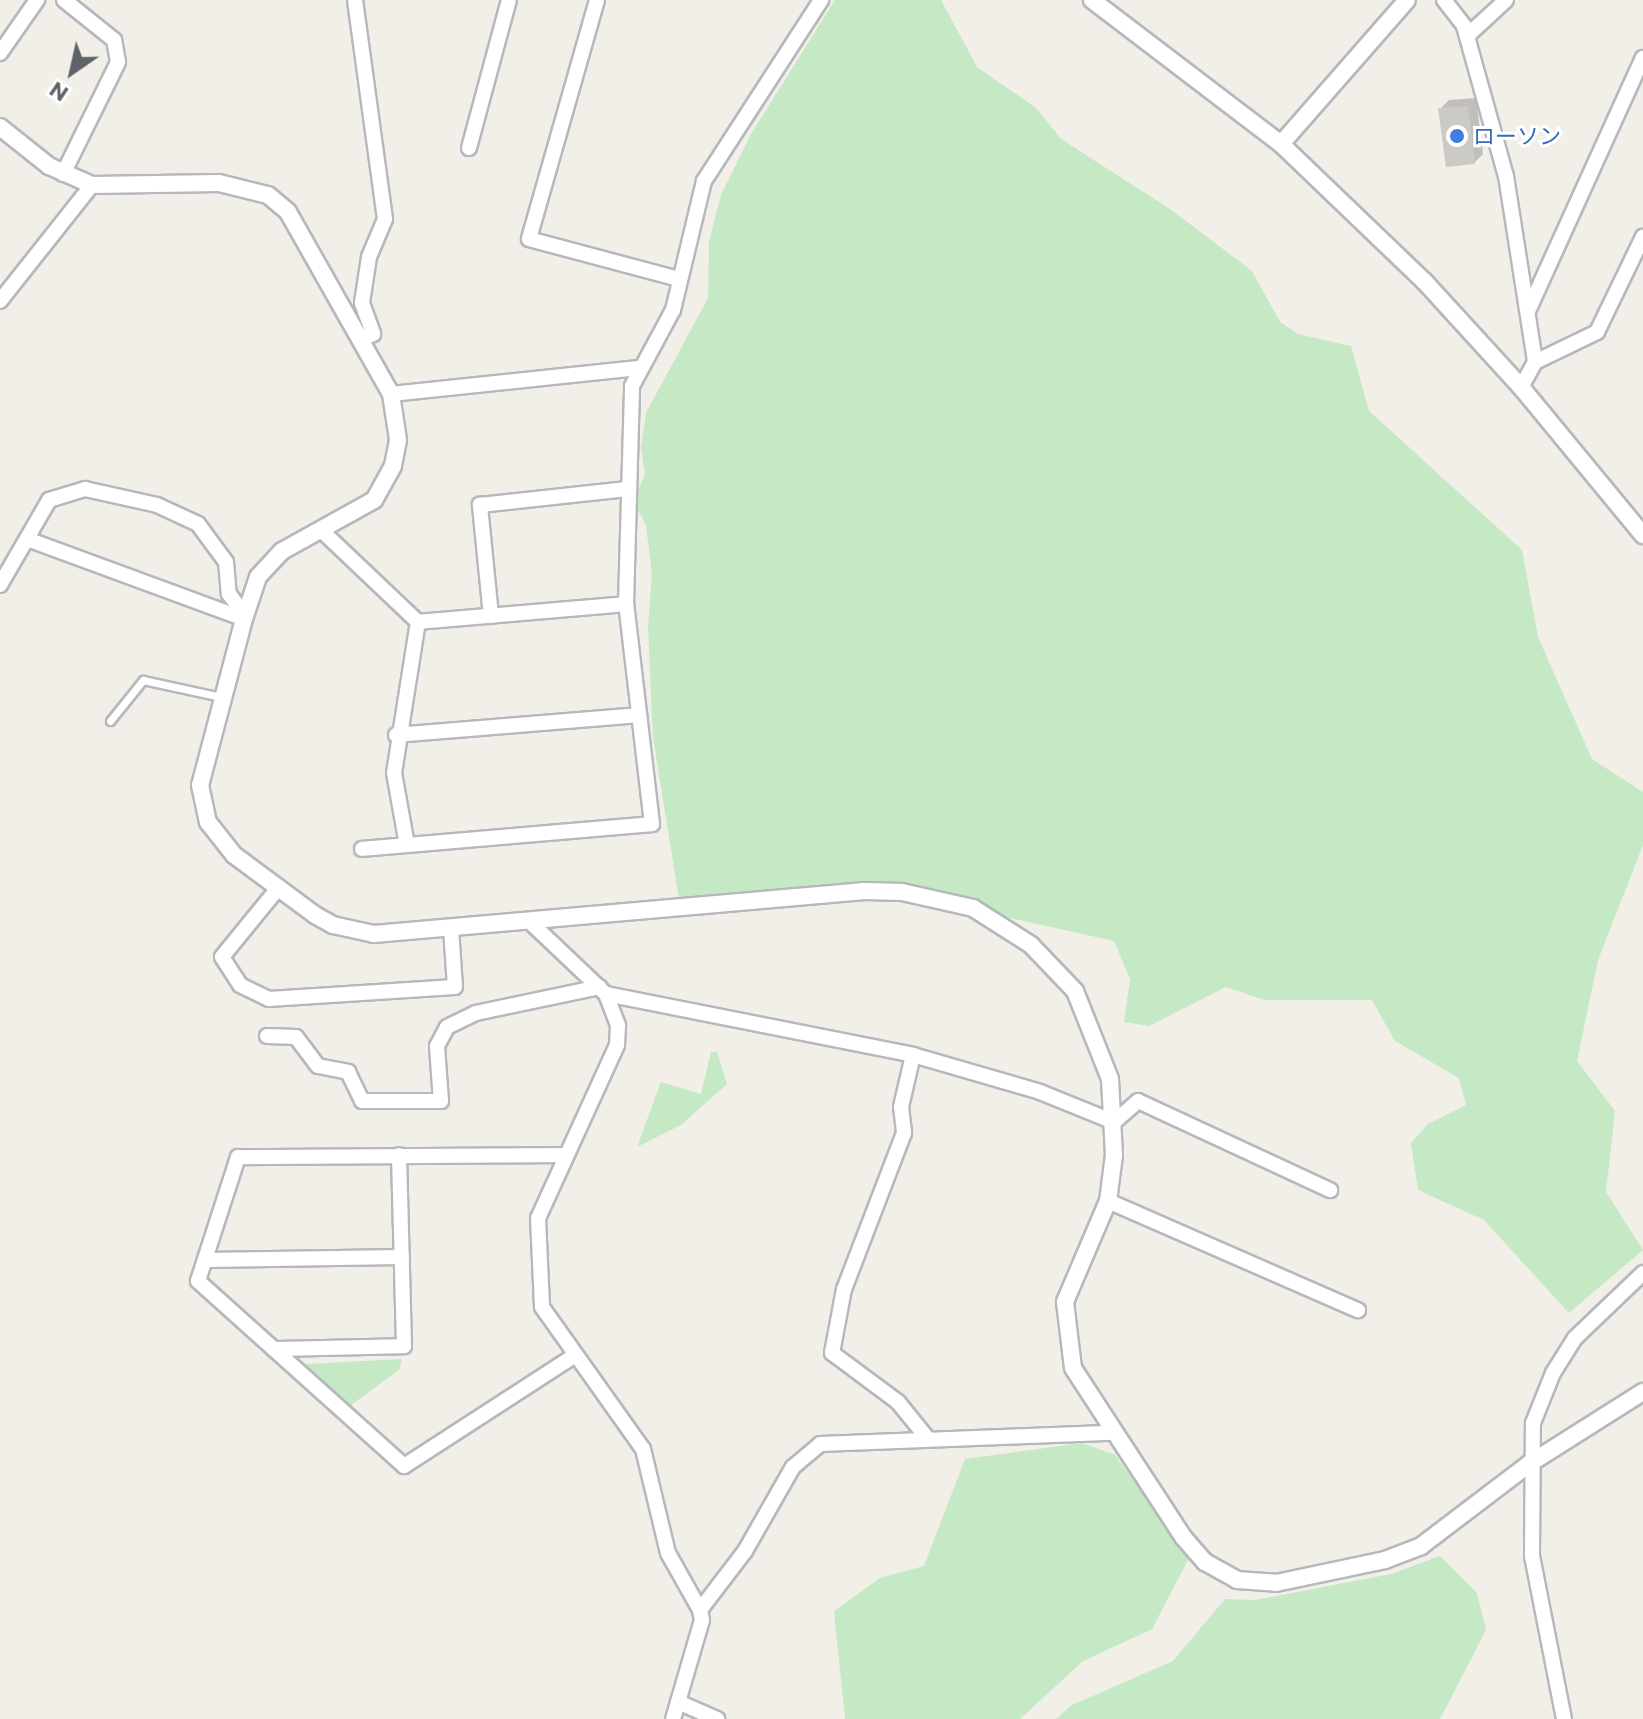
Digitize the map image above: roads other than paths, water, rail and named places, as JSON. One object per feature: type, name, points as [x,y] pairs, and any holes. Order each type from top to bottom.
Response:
[{"type":"street","points":[[0,53],[37,0]]},
{"type":"street","points":[[63,174],[118,62],[114,40],[64,0]]},
{"type":"street","points":[[355,0],[385,219],[369,257],[362,303],[373,334],[361,339]]},
{"type":"street","points":[[469,148],[509,0]]},
{"type":"street","points":[[597,0],[529,239],[679,279]]},
{"type":"street","points":[[362,849],[652,824],[626,604],[632,386],[673,310],[704,181],[821,0]]},
{"type":"street","points":[[1092,0],[1281,144],[1425,282],[1521,387],[1643,535]]},
{"type":"street","points":[[1281,144],[1407,0]]},
{"type":"street","points":[[1444,0],[1467,36],[1506,176],[1535,362]]},
{"type":"street","points":[[1467,36],[1506,0]]},
{"type":"street","points":[[1527,311],[1643,58]]},
{"type":"street","points":[[0,127],[63,174],[92,185],[219,183],[268,195],[288,212],[391,394],[398,440],[386,482],[361,511],[321,530],[269,562],[244,617],[201,767],[202,802],[223,844],[315,915],[350,930],[451,929],[862,891],[902,892],[973,908],[1031,945],[1075,991],[1100,1044],[1114,1122],[1108,1201],[1065,1302],[1073,1368],[1112,1433],[1205,1562],[1237,1580],[1255,1583],[1369,1564],[1421,1546],[1529,1464],[1643,1392]]},
{"type":"street","points":[[0,301],[92,185]]},
{"type":"street","points":[[1521,387],[1535,362],[1597,332],[1643,237]]},
{"type":"street","points":[[391,394],[639,368]]},
{"type":"street","points":[[0,585],[49,500],[85,489],[157,505],[198,524],[215,543],[226,562],[229,594],[244,617]]},
{"type":"street","points":[[491,616],[480,505],[627,489]]},
{"type":"street","points":[[321,530],[418,622],[626,604]]},
{"type":"street","points":[[27,539],[244,617]]},
{"type":"street","points":[[407,845],[394,773],[396,735],[418,622]]},
{"type":"street","points":[[396,735],[639,715]]},
{"type":"street","points":[[279,887],[222,957],[240,985],[269,999],[455,987],[451,929]]},
{"type":"street","points":[[530,922],[602,990],[618,1026],[617,1045],[564,1155],[537,1227],[542,1307],[643,1449],[668,1553],[700,1610],[702,1620],[673,1719]]},
{"type":"street","points":[[267,1036],[296,1037],[318,1066],[341,1067],[352,1077],[362,1101],[441,1101],[437,1046],[447,1027],[476,1013],[602,990],[913,1055],[1040,1092],[1114,1122]]},
{"type":"street","points":[[913,1055],[901,1107],[904,1133],[844,1289],[832,1353],[898,1402],[928,1439]]},
{"type":"street","points":[[1114,1122],[1138,1101],[1330,1190]]},
{"type":"street","points":[[274,1349],[404,1346],[399,1155]]},
{"type":"street","points":[[564,1155],[238,1157],[198,1281],[404,1466],[574,1356]]},
{"type":"street","points":[[1108,1201],[1358,1310]]},
{"type":"street","points":[[205,1260],[402,1257]]},
{"type":"street","points":[[1564,1719],[1532,1556],[1529,1464],[1533,1423],[1553,1373],[1575,1338],[1643,1273]]},
{"type":"street","points":[[700,1610],[745,1551],[774,1494],[809,1450],[820,1444],[1112,1433]]},
{"type":"street","points":[[678,1702],[717,1719]]},
{"type":"lane","points":[[110,721],[143,680],[221,697]]},
{"type":"place","name":"ローソン","points":[[1457,136]]}]
